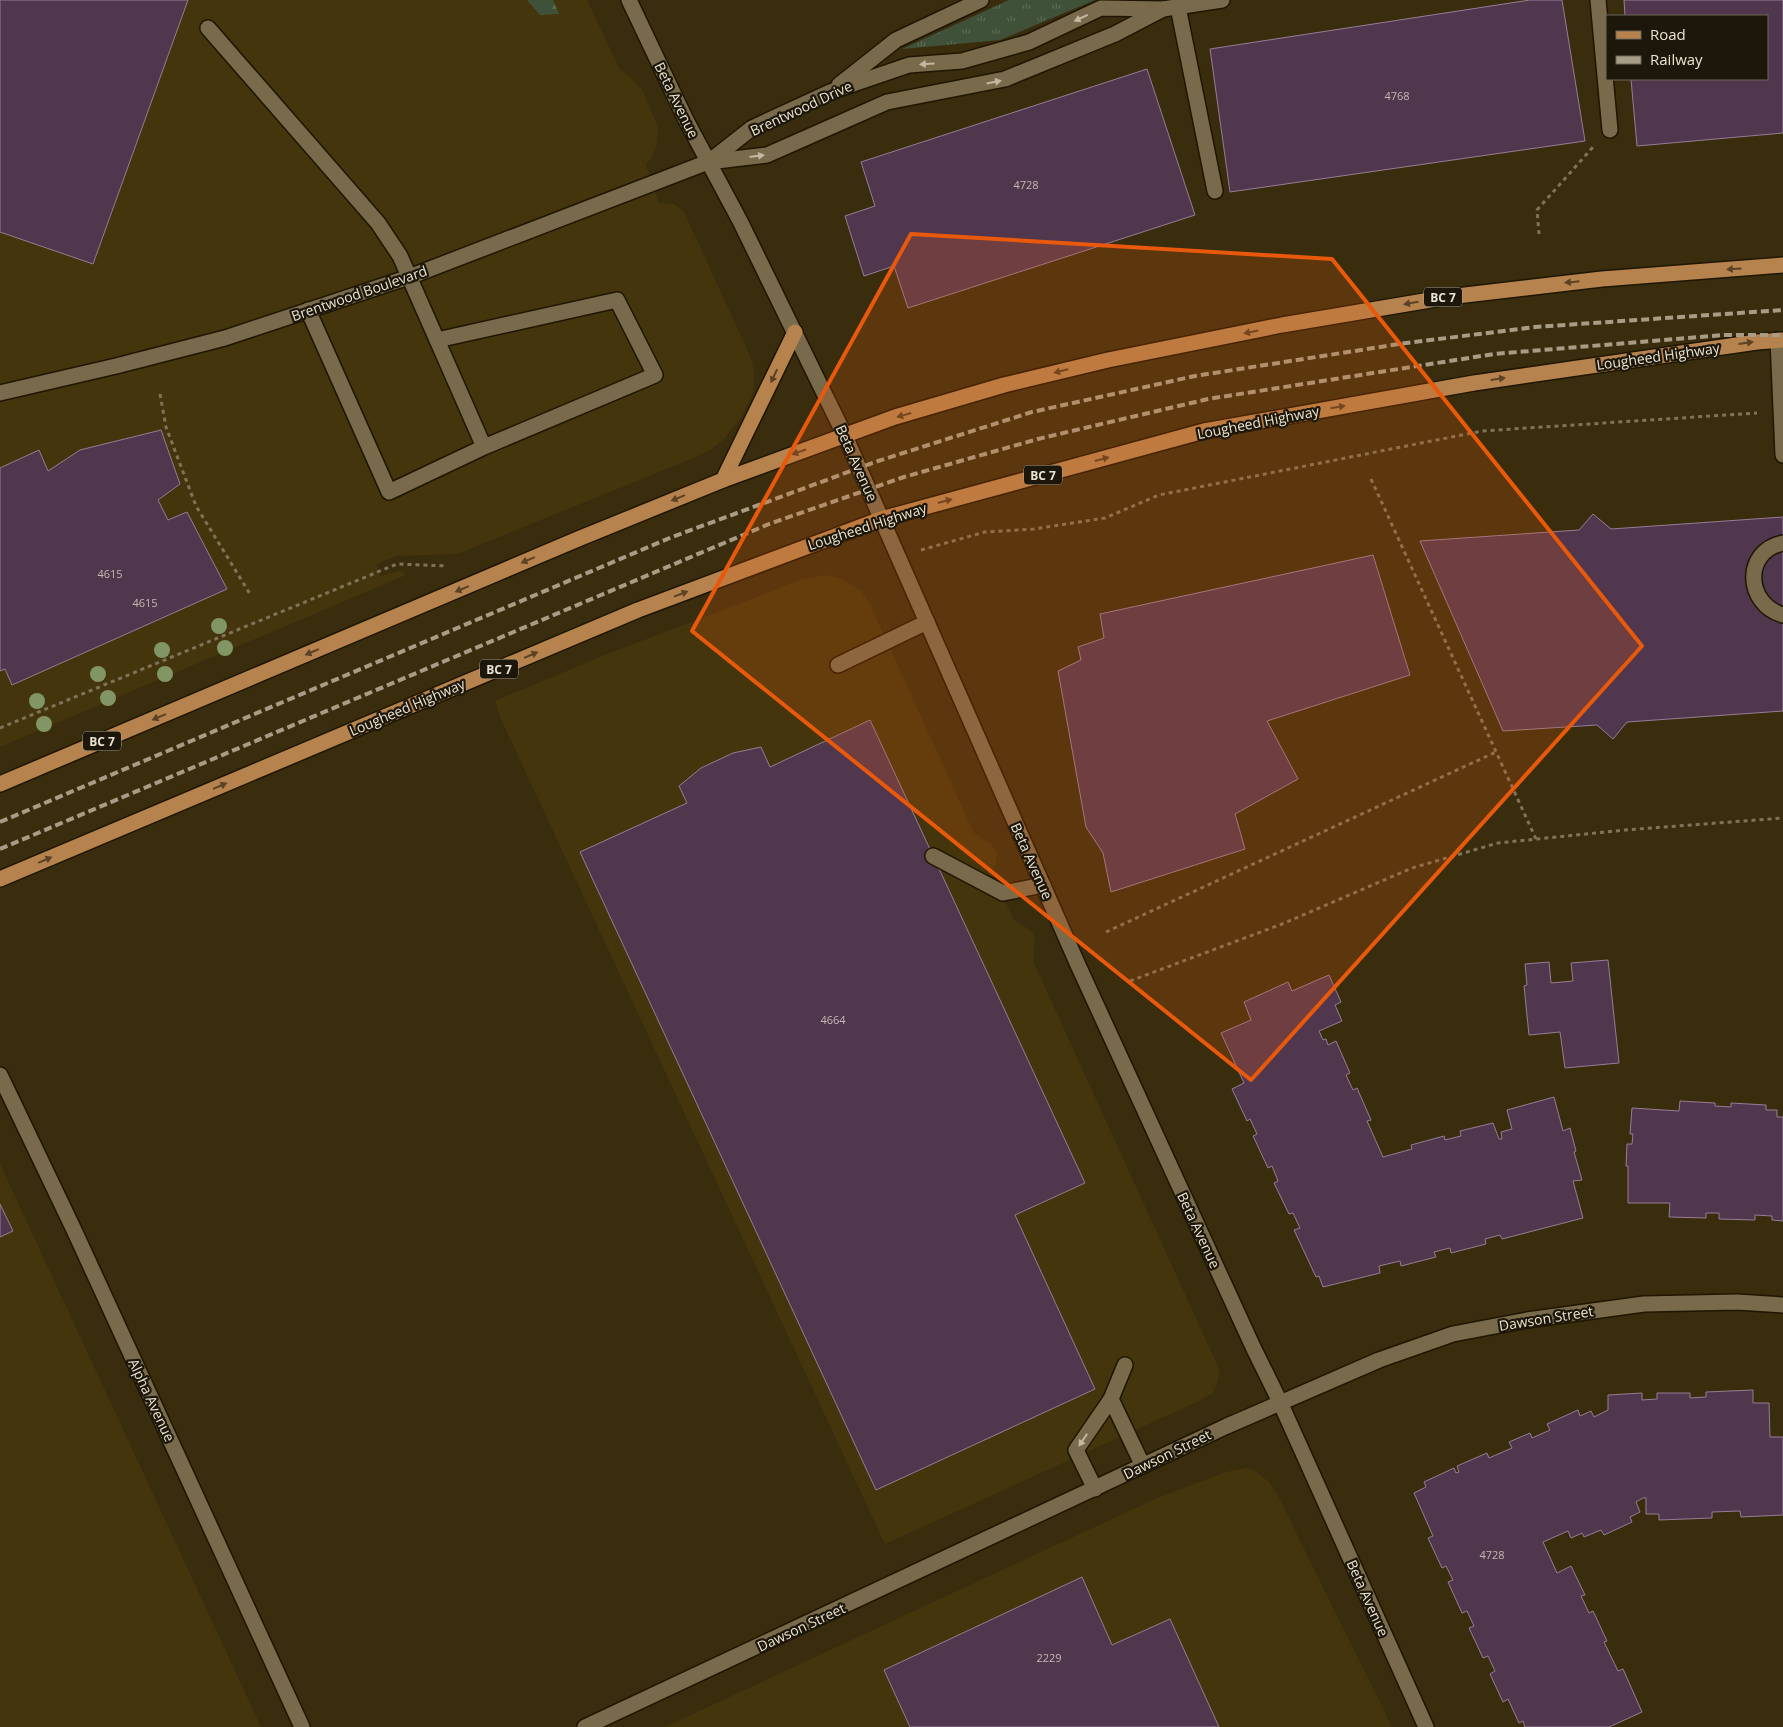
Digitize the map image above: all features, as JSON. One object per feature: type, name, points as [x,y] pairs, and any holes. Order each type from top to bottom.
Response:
[{"type":"main road","name":"BC 7","points":[[0,784],[569,542],[723,480],[895,417],[1004,385],[1108,360],[1282,325],[1448,296],[1602,279],[1783,265]]},
{"type":"main road","points":[[723,480],[795,332]]},
{"type":"main road","name":"Lougheed Highway","points":[[0,879],[638,610],[881,519],[1204,431],[1474,383],[1780,340]]},
{"type":"street","name":"Beta Avenue","points":[[629,0],[845,436],[1078,965],[1280,1402],[1426,1727]]},
{"type":"street","points":[[830,92],[896,40],[981,0]]},
{"type":"street","name":"Brentwood Drive","points":[[708,162],[752,128],[830,92],[909,65],[962,61],[1029,42],[1102,8],[1170,8],[1222,0]]},
{"type":"street","points":[[1598,0],[1610,130]]},
{"type":"street","name":"Brentwood Drive","points":[[708,162],[767,155],[887,102],[1004,80],[1115,34],[1170,8]]},
{"type":"street","points":[[1170,8],[1215,191]]},
{"type":"street","points":[[208,28],[378,223],[400,256],[484,447]]},
{"type":"street","name":"Brentwood Boulevard","points":[[0,393],[225,338],[409,278],[708,162]]},
{"type":"street","points":[[308,310],[389,492],[484,447],[655,375],[617,300],[437,340]]},
{"type":"street","points":[[1780,340],[1780,411],[1783,456]]},
{"type":"street","points":[[1783,543],[1767,550],[1758,560],[1754,572],[1757,596],[1765,606],[1775,613],[1783,615]]},
{"type":"street","points":[[838,665],[927,622]]},
{"type":"street","points":[[933,856],[1003,893],[1043,885]]},
{"type":"street","name":"Alpha Avenue","points":[[0,1075],[74,1230],[302,1727]]},
{"type":"street","name":"Dawson Street","points":[[585,1727],[1280,1402],[1379,1360],[1453,1334],[1508,1323],[1644,1304],[1737,1302],[1783,1304]]},
{"type":"street","points":[[1095,1489],[1076,1450],[1111,1400],[1125,1365]]},
{"type":"street","points":[[1111,1400],[1143,1466]]},
{"type":"path","points":[[1539,234],[1537,210],[1586,154]]},
{"type":"path","points":[[160,394],[166,427],[196,506],[250,594]]},
{"type":"path","points":[[985,532],[1034,529],[1105,518],[1159,495],[1482,432],[1780,411]]},
{"type":"path","points":[[1371,479],[1536,839]]},
{"type":"path","points":[[0,728],[378,572]]},
{"type":"path","points":[[1106,932],[1496,752]]},
{"type":"path","points":[[1130,981],[1282,924],[1412,868],[1498,844],[1625,830],[1783,818]]},
{"type":"highlighted area","points":[[911,234],[1332,259],[1642,646],[1251,1080],[692,631]]},
{"type":"shaded area","points":[[0,0],[587,0],[619,68],[642,90],[658,127],[656,147],[646,164],[659,203],[674,204],[684,212],[751,358],[754,371],[753,393],[742,416],[722,441],[696,457],[457,554],[396,556],[376,564],[380,576],[403,571],[406,575],[0,747]]},
{"type":"shaded area","points":[[827,575],[842,579],[851,584],[861,591],[869,602],[974,833],[992,845],[997,853],[996,864],[991,871],[1014,920],[1030,930],[1035,937],[1033,961],[1220,1371],[1215,1389],[1211,1394],[1199,1401],[885,1544],[501,719],[495,701],[605,655],[803,579]]},
{"type":"shaded area","points":[[0,1164],[261,1727],[0,1727]]},
{"type":"shaded area","points":[[1247,1468],[1257,1472],[1268,1481],[1276,1492],[1392,1727],[665,1727],[1155,1499],[1226,1472]]},
{"type":"green space","points":[[527,0],[553,0],[559,14],[540,15]]},
{"type":"green space","points":[[1009,0],[1095,0],[1000,40],[902,49]]},
{"type":"building","points":[[0,0],[188,0],[93,264],[0,232]]},
{"type":"building","points":[[1530,0],[1562,0],[1585,141],[1230,192],[1210,49]]},
{"type":"building","points":[[1624,0],[1783,0],[1783,133],[1637,146],[1631,80],[1768,80],[1768,15],[1625,15]]},
{"type":"building","points":[[1147,69],[1195,215],[908,308],[894,266],[864,276],[845,216],[875,206],[861,162]]},
{"type":"building","points":[[161,430],[180,484],[158,500],[168,520],[187,512],[227,589],[12,685],[5,669],[0,671],[0,468],[39,450],[48,471],[80,450]]},
{"type":"building","points":[[1593,514],[1611,529],[1783,517],[1783,711],[1627,722],[1613,739],[1597,725],[1503,731],[1420,541],[1579,530]]},
{"type":"building","points":[[1373,555],[1410,675],[1267,721],[1298,779],[1235,814],[1245,849],[1111,892],[1103,853],[1086,827],[1058,671],[1081,660],[1078,647],[1104,638],[1100,614]]},
{"type":"building","points":[[870,720],[1085,1183],[1015,1215],[1095,1389],[876,1490],[580,852],[687,803],[679,786],[701,768],[733,753],[761,747],[770,767]]},
{"type":"building","points":[[1608,960],[1619,1063],[1565,1068],[1560,1032],[1529,1035],[1524,986],[1527,985],[1525,964],[1549,962],[1551,983],[1573,981],[1571,963]]},
{"type":"building","points":[[1329,975],[1341,1002],[1335,1005],[1342,1021],[1319,1031],[1323,1040],[1326,1039],[1328,1045],[1336,1041],[1350,1073],[1346,1075],[1353,1090],[1357,1088],[1371,1120],[1367,1121],[1383,1157],[1412,1149],[1411,1145],[1444,1136],[1445,1140],[1461,1136],[1460,1131],[1493,1123],[1499,1139],[1502,1139],[1501,1132],[1512,1129],[1507,1110],[1554,1097],[1563,1131],[1570,1128],[1576,1151],[1574,1152],[1582,1180],[1573,1181],[1583,1218],[1502,1239],[1500,1235],[1485,1239],[1486,1244],[1451,1253],[1450,1248],[1434,1252],[1436,1257],[1401,1266],[1400,1261],[1379,1266],[1380,1273],[1323,1287],[1319,1276],[1316,1277],[1294,1230],[1300,1228],[1293,1213],[1289,1214],[1274,1183],[1278,1181],[1272,1166],[1268,1168],[1253,1136],[1257,1134],[1250,1119],[1247,1121],[1232,1089],[1244,1083],[1221,1033],[1251,1020],[1244,1002],[1288,982],[1292,991]]},
{"type":"building","points":[[1680,1101],[1715,1103],[1715,1106],[1731,1107],[1731,1103],[1766,1105],[1766,1110],[1777,1110],[1777,1117],[1783,1117],[1783,1221],[1772,1220],[1772,1216],[1755,1215],[1755,1220],[1719,1219],[1719,1213],[1706,1213],[1706,1218],[1669,1217],[1670,1203],[1628,1203],[1628,1166],[1626,1166],[1627,1144],[1632,1144],[1633,1134],[1630,1134],[1632,1108],[1679,1111]]},
{"type":"building","points":[[0,1204],[13,1231],[0,1237]]},
{"type":"building","points":[[1753,1390],[1753,1403],[1769,1403],[1770,1437],[1783,1437],[1783,1515],[1741,1517],[1740,1511],[1712,1512],[1712,1518],[1659,1520],[1659,1514],[1646,1514],[1646,1498],[1643,1498],[1636,1502],[1640,1512],[1630,1517],[1632,1522],[1604,1535],[1601,1530],[1584,1537],[1582,1533],[1571,1538],[1568,1531],[1543,1542],[1557,1573],[1571,1566],[1585,1595],[1581,1596],[1589,1613],[1593,1611],[1607,1641],[1604,1642],[1618,1671],[1623,1669],[1642,1712],[1609,1727],[1525,1727],[1523,1721],[1519,1723],[1508,1699],[1503,1702],[1490,1674],[1495,1671],[1488,1656],[1483,1658],[1469,1628],[1474,1626],[1467,1611],[1462,1613],[1448,1582],[1453,1580],[1446,1566],[1442,1568],[1428,1538],[1433,1536],[1414,1493],[1426,1487],[1424,1482],[1454,1468],[1456,1473],[1459,1472],[1457,1466],[1487,1453],[1489,1458],[1512,1448],[1509,1442],[1530,1433],[1532,1438],[1550,1430],[1547,1424],[1578,1410],[1580,1416],[1591,1411],[1594,1417],[1608,1410],[1608,1395],[1642,1393],[1642,1400],[1657,1399],[1657,1393],[1690,1393],[1690,1398],[1706,1397],[1706,1392]]},
{"type":"building","points":[[1082,1577],[1112,1645],[1170,1619],[1219,1727],[910,1727],[884,1670]]},
{"type":"railway","points":[[0,822],[672,537],[878,461],[1032,412],[1195,376],[1399,344],[1535,327],[1783,310]]},
{"type":"railway","points":[[0,849],[769,524],[904,477],[1038,439],[1208,399],[1494,354],[1724,335],[1783,335]]}]
